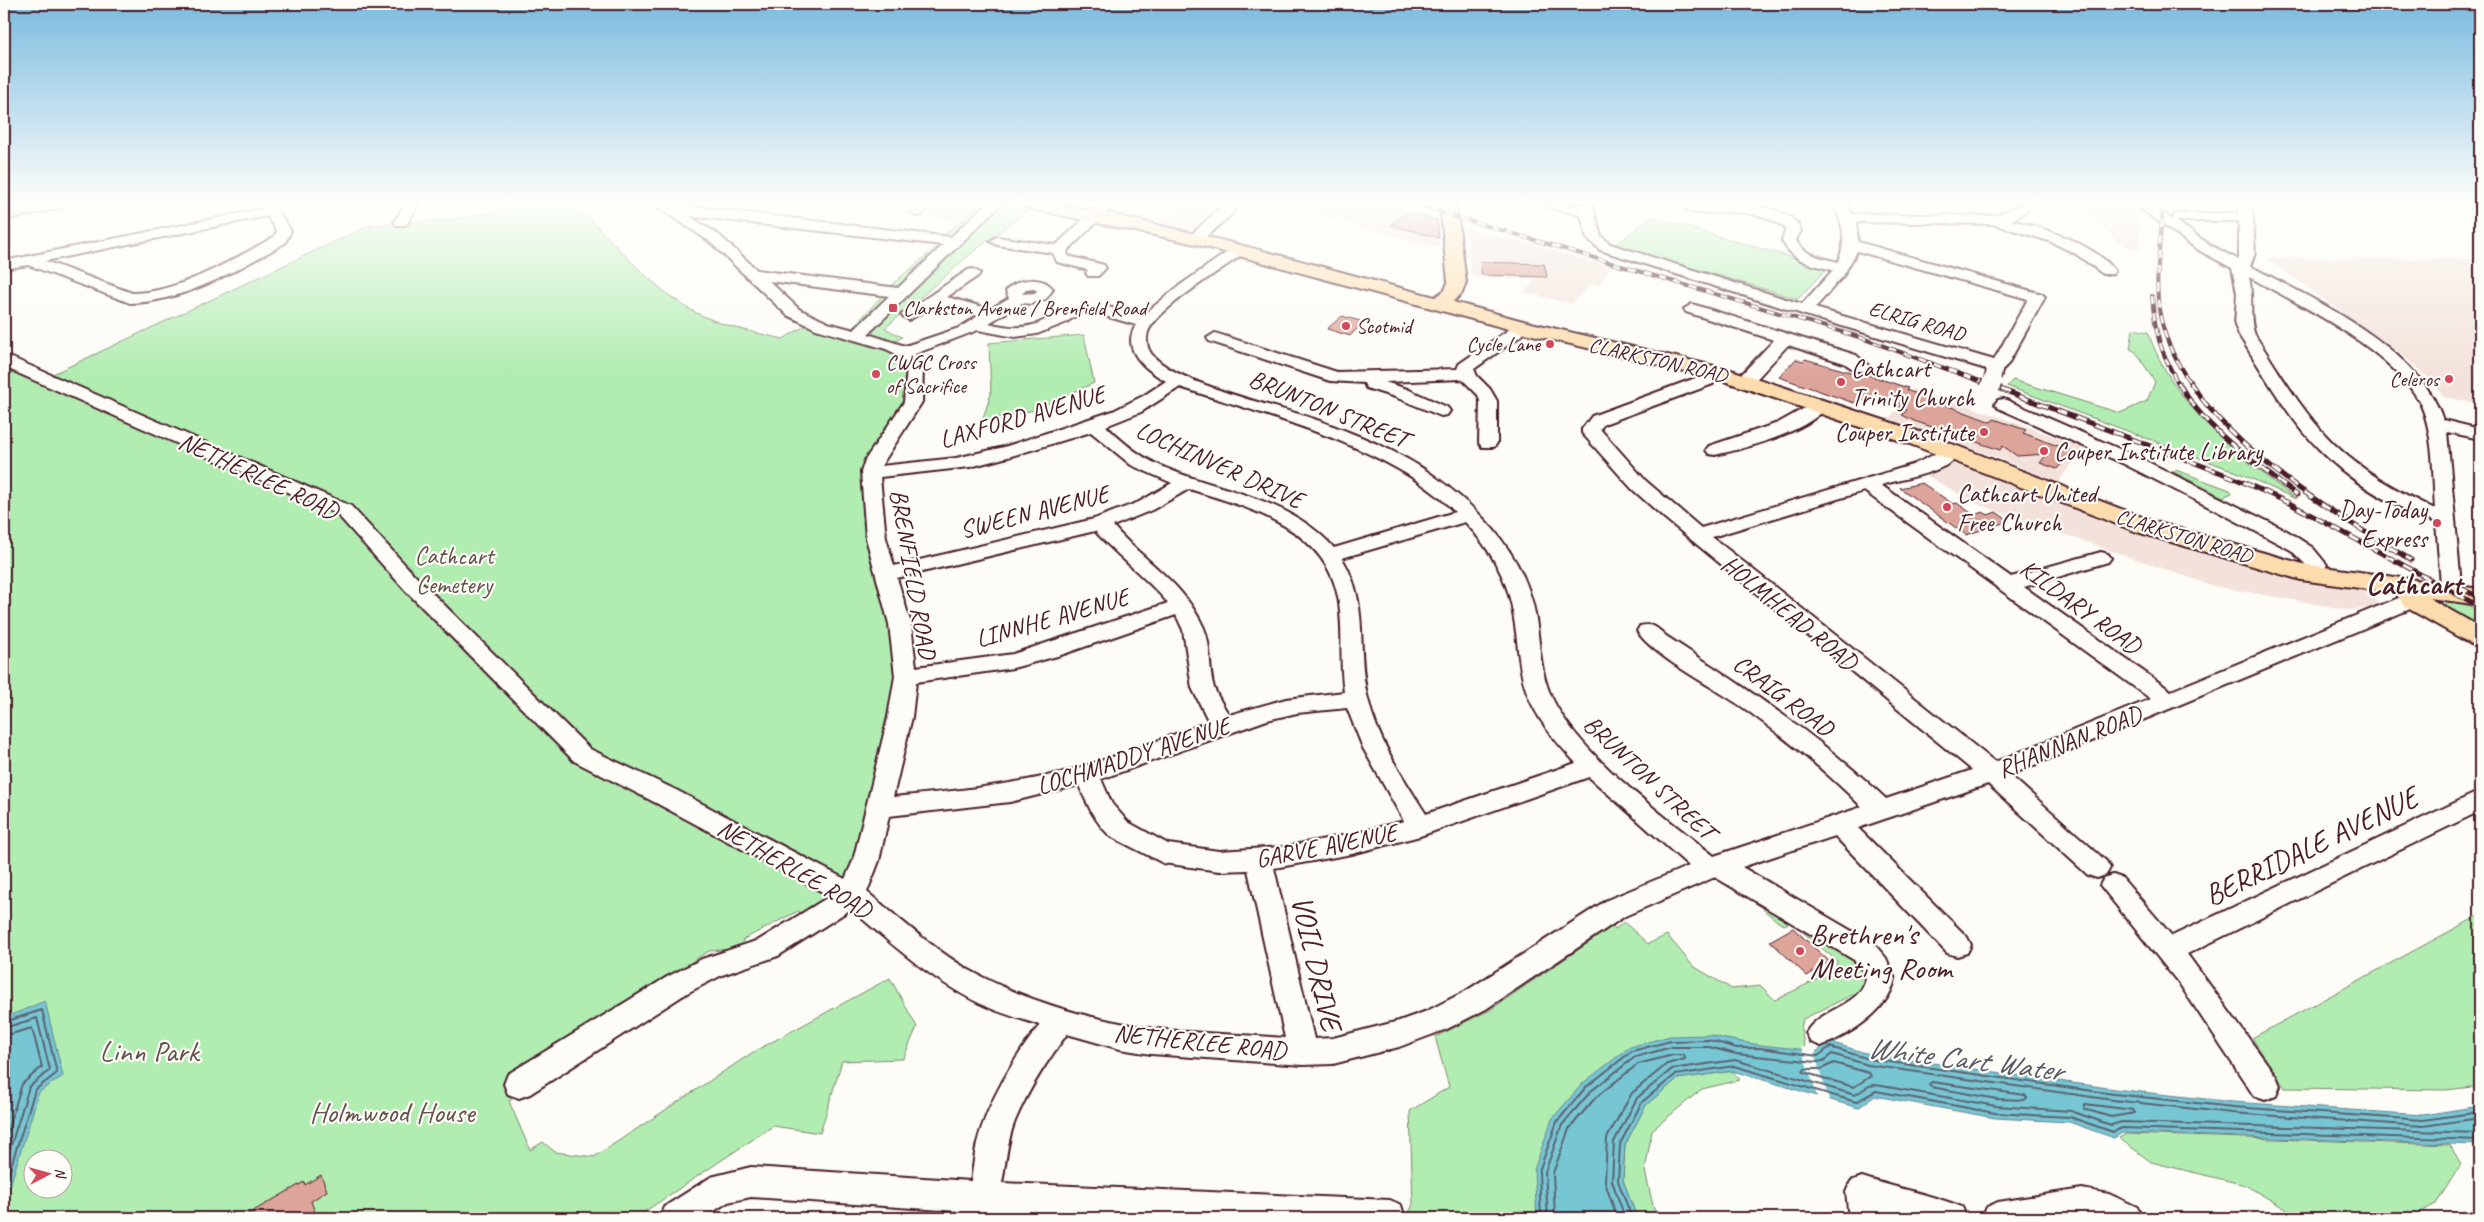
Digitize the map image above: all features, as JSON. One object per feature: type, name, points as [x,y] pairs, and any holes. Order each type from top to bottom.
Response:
[{"type":"main road","name":"CLARKSTON ROAD","points":[[1276,261],[1523,327],[1693,366],[1745,380],[1953,452],[2146,527],[2301,572],[2409,593],[2480,597]]},
{"type":"main road","points":[[1445,306],[1460,301],[1456,261]]},
{"type":"main road","points":[[1459,285],[1471,304],[1482,316]]},
{"type":"main road","name":"CLARKSTON ROAD","points":[[2270,562],[2317,565],[2480,589]]},
{"type":"main road","name":"CLARKSTON ROAD","points":[[2409,593],[2451,585]]},
{"type":"main road","points":[[2409,593],[2480,638]]},
{"type":"street","points":[[4,265],[24,261]]},
{"type":"street","points":[[32,261],[130,298],[147,299],[194,281],[236,261]]},
{"type":"street","points":[[737,261],[793,312],[822,326],[904,352],[978,325],[1020,298]]},
{"type":"street","points":[[857,336],[934,261]]},
{"type":"street","points":[[1072,261],[1100,267]]},
{"type":"street","points":[[1108,312],[1145,322],[1168,302],[1224,261]]},
{"type":"street","name":"ELRIG ROAD","points":[[1650,261],[1805,310],[1993,376],[2037,297],[1907,261]]},
{"type":"street","points":[[1821,261],[1841,267]]},
{"type":"street","points":[[1805,310],[1844,261]]},
{"type":"street","points":[[2097,261],[2108,270]]},
{"type":"street","points":[[2231,261],[2319,308],[2400,365],[2423,393],[2437,424],[2451,585]]},
{"type":"street","points":[[2239,265],[2246,261]]},
{"type":"street","points":[[2239,265],[2245,293],[2243,325],[2247,334],[2327,446],[2389,492],[2422,512],[2445,519]]},
{"type":"street","points":[[750,274],[901,293]]},
{"type":"street","points":[[909,315],[973,274]]},
{"type":"street","points":[[2245,293],[2253,284],[2276,284]]},
{"type":"street","points":[[935,298],[992,315]]},
{"type":"street","points":[[1692,309],[1723,312],[1784,338],[1856,359]]},
{"type":"street","points":[[978,325],[1000,331],[1026,332],[1045,328],[1072,313]]},
{"type":"street","name":"BRUNTON STREET","points":[[1145,322],[1140,331],[1141,350],[1155,367],[1178,381],[1279,413],[1367,447],[1423,476],[1470,514],[1498,548],[1517,589],[1524,612],[1531,668],[1541,699],[1558,725],[1593,766],[1714,867],[1864,952],[1875,963],[1882,975],[1880,989],[1870,1002],[1821,1033]]},
{"type":"street","points":[[1488,443],[1489,402],[1486,394],[1466,374],[1465,368],[1523,327]]},
{"type":"street","points":[[1215,338],[1232,350],[1296,362],[1336,377],[1368,378],[1466,374]]},
{"type":"street","points":[[1745,380],[1784,338]]},
{"type":"street","name":"BRENFIELD ROAD","points":[[852,896],[866,861],[900,717],[906,676],[900,624],[876,538],[870,472],[874,460],[912,402],[915,367],[911,359],[904,352]]},
{"type":"street","name":"NETHERLEE ROAD","points":[[4,361],[344,510],[414,586],[582,755],[667,797],[852,896],[923,954],[959,978],[1002,1000],[1061,1020],[1120,1036],[1151,1041],[1303,1052],[1333,1051],[1357,1046],[1399,1034],[1437,1020],[1476,1000],[1584,927],[1616,908],[1714,867]]},
{"type":"street","points":[[1368,378],[1370,384],[1401,392],[1442,411]]},
{"type":"street","name":"HOLMHEAD ROAD","points":[[1707,380],[1598,420],[1591,428],[1595,440],[1639,485],[1696,535],[1992,773],[2052,824],[2105,876],[2169,950],[2216,1011],[2265,1086]]},
{"type":"street","name":"LAXFORD AVENUE","points":[[870,472],[924,468],[985,458],[1094,425],[1143,405],[1178,381]]},
{"type":"street","points":[[2004,404],[2118,455],[2222,506],[2309,554],[2317,565]]},
{"type":"street","points":[[1715,450],[1792,423],[1812,413],[1819,405]]},
{"type":"street","points":[[2437,424],[2480,434]]},
{"type":"street","name":"LOCHINVER DRIVE","points":[[1094,425],[1110,442],[1139,461],[1287,519],[1309,534],[1331,555],[1344,577],[1349,593],[1352,680],[1356,699],[1366,728],[1384,767],[1420,826]]},
{"type":"street","points":[[1696,535],[1785,511],[1946,458],[1953,452]]},
{"type":"street","name":"SWEEN AVENUE","points":[[886,574],[1100,524],[1160,500],[1187,481]]},
{"type":"street","name":"KILDARY ROAD","points":[[1867,484],[2168,700]]},
{"type":"street","points":[[1331,555],[1470,514]]},
{"type":"street","points":[[1100,524],[1121,548],[1157,577],[1182,606],[1194,630],[1203,688],[1223,726]]},
{"type":"street","points":[[2007,585],[2101,558]]},
{"type":"street","name":"RHANNAN ROAD","points":[[1714,867],[1992,773],[2168,700],[2409,593]]},
{"type":"street","name":"LINNHE AVENUE","points":[[906,676],[985,666],[1021,659],[1182,606]]},
{"type":"street","name":"CRAIG ROAD","points":[[1648,631],[1658,641],[1756,705],[1847,777],[1882,810]]},
{"type":"street","name":"LOCHMADDY AVENUE","points":[[878,808],[977,798],[1020,791],[1086,775],[1264,712],[1356,699]]},
{"type":"street","name":"GARVE AVENUE","points":[[1086,775],[1098,801],[1111,822],[1128,837],[1140,843],[1191,860],[1222,862],[1259,860],[1336,849],[1420,826],[1593,766]]},
{"type":"street","name":"BERRIDALE AVENUE","points":[[2169,950],[2480,800]]},
{"type":"street","points":[[1839,824],[1957,945]]},
{"type":"street","name":"VOIL DRIVE","points":[[1259,860],[1303,1052]]},
{"type":"street","points":[[519,1084],[677,985],[712,967],[768,948],[852,896]]},
{"type":"street","points":[[978,1208],[993,1143],[1001,1118],[1036,1052],[1061,1020]]},
{"type":"street","points":[[675,1218],[722,1188],[751,1182],[978,1208],[1256,1208],[1390,1216]]},
{"type":"street","points":[[1864,1205],[1892,1203],[1951,1218]]},
{"type":"street","points":[[1998,1218],[2082,1205],[2109,1210],[2126,1218]]},
{"type":"shaded area","points":[[1470,261],[1590,261],[1610,267],[1599,285],[1590,284],[1572,304],[1525,292],[1536,279],[1472,277]]},
{"type":"shaded area","points":[[2270,261],[2480,261],[2480,404],[2444,397],[2434,383],[2401,354]]},
{"type":"shaded area","points":[[1913,389],[1939,398],[1941,396],[2083,447],[2058,483],[2004,460],[1888,420]]},
{"type":"shaded area","points":[[1956,461],[2071,509],[2169,543],[2267,569],[2368,587],[2380,607],[2350,610],[2213,586],[1974,503],[1921,472]]},
{"type":"green space","name":"Cathcart Cemetery","points":[[293,261],[630,261],[676,300],[702,316],[713,320],[736,328],[783,339],[808,324],[883,348],[904,360],[907,373],[905,396],[894,417],[872,448],[865,471],[893,627],[894,692],[850,871],[821,903],[805,916],[798,911],[742,940],[748,948],[709,951],[512,1074],[518,1096],[509,1101],[530,1150],[543,1142],[555,1152],[594,1157],[755,1051],[890,978],[917,1027],[903,1059],[842,1061],[820,1133],[773,1126],[635,1218],[4,1218],[4,368],[38,381]]},
{"type":"green space","points":[[920,261],[963,261],[885,328],[902,337],[896,341],[867,337],[854,326],[894,283]]},
{"type":"green space","points":[[1669,261],[1803,261],[1827,268],[1798,299]]},
{"type":"green space","points":[[2133,329],[2148,332],[2159,359],[2173,383],[2209,426],[2251,464],[2296,499],[2237,472],[2007,386],[2013,380],[2120,413],[2147,401],[2155,382],[2136,352],[2130,349]]},
{"type":"green space","points":[[1084,335],[1094,383],[1034,410],[982,421],[991,394],[989,343]]},
{"type":"green space","points":[[2176,470],[2230,490],[2232,493],[2223,497],[2172,471]]},
{"type":"green space","points":[[2451,601],[2464,603],[2480,612],[2480,630],[2440,606]]},
{"type":"green space","points":[[1768,904],[1857,961],[1864,974],[1862,986],[1858,992],[1803,1019],[1801,1029],[1805,1050],[1637,1058],[1557,1218],[1407,1218],[1413,1204],[1410,1111],[1449,1087],[1435,1037],[1490,1010],[1613,926],[1615,929],[1624,922],[1648,944],[1667,935],[1693,966],[1732,989],[1761,986],[1775,1000],[1836,970],[1837,961],[1791,922],[1784,925],[1778,922],[1763,909]]},
{"type":"green space","points":[[2480,915],[2480,1086],[2446,1090],[2285,1088],[2252,1038]]},
{"type":"green space","points":[[1733,1071],[1740,1080],[1702,1089],[1652,1130],[1645,1171],[1654,1210],[1676,1218],[1637,1218],[1623,1180],[1625,1145],[1646,1105],[1677,1079]]},
{"type":"green space","points":[[2126,1134],[2450,1145],[2461,1164],[2436,1204],[2408,1218],[2301,1218],[2245,1185],[2151,1162],[2119,1138]]},
{"type":"water","points":[[45,1001],[63,1076],[39,1092],[4,1205],[4,1018]]},
{"type":"water","points":[[1710,1035],[1750,1043],[1818,1051],[1827,1041],[1869,1054],[2115,1089],[2233,1102],[2423,1115],[2480,1106],[2480,1145],[2122,1133],[2114,1138],[2069,1122],[1995,1118],[1875,1096],[1858,1108],[1733,1071],[1677,1079],[1646,1105],[1625,1145],[1623,1180],[1637,1218],[1537,1218],[1534,1170],[1552,1119],[1583,1083],[1630,1047],[1670,1036]]},
{"type":"pier","points":[[1801,1047],[1817,1048],[1815,1056],[1830,1102],[1818,1099]]},
{"type":"building","points":[[1480,262],[1544,264],[1547,277],[1482,275]]},
{"type":"building","name":"Scotmid","points":[[1342,316],[1364,322],[1350,336],[1327,329]]},
{"type":"building","points":[[1796,359],[1803,361],[1805,359],[1850,372],[1862,373],[1908,388],[1906,390],[1991,422],[1994,419],[2026,430],[2023,433],[2074,452],[2057,469],[2040,463],[2047,454],[2017,456],[2003,446],[2000,450],[1914,421],[1902,415],[1907,410],[1872,398],[1870,401],[1857,400],[1854,403],[1779,377]]},
{"type":"building","name":"Cathcart United Free Church","points":[[1922,483],[1953,504],[1957,503],[1974,515],[1983,512],[1988,515],[1996,512],[2009,521],[1966,535],[1900,488]]},
{"type":"building","name":"Brethren's Meeting Room","points":[[1793,928],[1830,962],[1807,976],[1770,941]]},
{"type":"building","name":"Holmwood House","points":[[321,1175],[327,1191],[311,1201],[317,1218],[241,1218],[304,1182],[305,1185]]},
{"type":"railway","points":[[1605,261],[1859,337],[1985,383]]},
{"type":"railway","points":[[2158,261],[2157,276],[2160,317],[2166,337],[2190,383]]},
{"type":"railway","points":[[2152,296],[2159,341],[2178,383]]},
{"type":"railway","points":[[1982,382],[2232,477],[2289,503],[2477,605]]},
{"type":"railway","points":[[2178,382],[2189,399],[2216,430],[2248,458],[2297,495]]},
{"type":"railway","points":[[2190,382],[2210,409],[2234,435],[2261,459],[2290,482],[2352,524],[2411,560]]},
{"type":"railway","points":[[2459,587],[2480,598]]},
{"type":"railway","points":[[2475,604],[2480,607]]},
{"type":"place","name":"Clarkston Avenue / Brenfield Road","points":[[893,308]]},
{"type":"place","name":"Scotmid","points":[[1346,326]]},
{"type":"place","name":"Cycle Lane","points":[[1550,344]]},
{"type":"place","name":"CWGC Cross of Sacrifice","points":[[876,374]]},
{"type":"place","name":"Celeros","points":[[2449,379]]},
{"type":"place","name":"Cathcart Trinity Church","points":[[1841,382]]},
{"type":"place","name":"Couper Institute","points":[[1984,432]]},
{"type":"place","name":"Couper Institute Library","points":[[2044,451]]},
{"type":"place","name":"Cathcart United Free Church","points":[[1947,507]]},
{"type":"place","name":"Day-Today Express","points":[[2437,523]]},
{"type":"place","name":"Brethren's Meeting Room","points":[[1800,951]]},
{"type":"district","name":"Cathcart","points":[[2414,584]]},
{"type":"park label","name":"Linn Park","points":[[149,1051]]},
{"type":"water label","name":"White Cart Water","points":[[1965,1058]]}]
